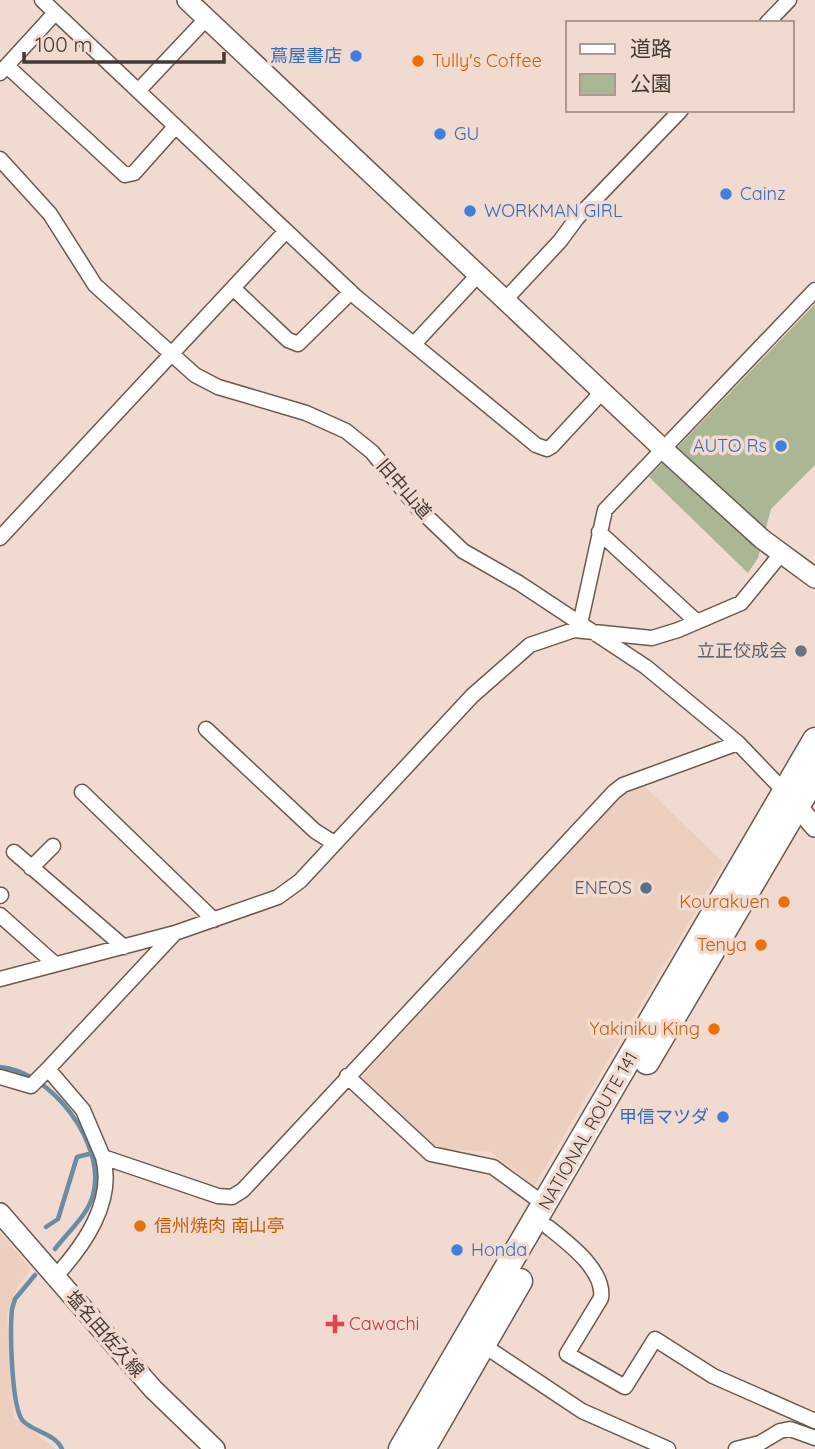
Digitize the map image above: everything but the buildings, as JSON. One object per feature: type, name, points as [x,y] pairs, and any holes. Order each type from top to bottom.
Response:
[{"type":"highway","name":"NATIONAL ROUTE 141","points":[[401,1449],[546,1216],[791,799],[815,740]]},
{"type":"highway","name":"NATIONAL ROUTE 141","points":[[791,799],[815,776]]},
{"type":"highway","name":"NATIONAL ROUTE 141","points":[[423,1449],[483,1345],[546,1216]]},
{"type":"street","points":[[42,0],[351,292],[541,448],[552,446],[603,392]]},
{"type":"street","points":[[187,0],[663,449],[781,554],[815,578]]},
{"type":"street","points":[[768,21],[789,0]]},
{"type":"street","points":[[55,13],[3,70],[125,175],[134,173],[176,127]]},
{"type":"street","points":[[138,91],[206,19]]},
{"type":"street","points":[[505,300],[560,241],[577,218],[679,112]]},
{"type":"street","name":"旧中山道","points":[[0,159],[50,215],[95,285],[195,375],[218,387],[306,413],[346,431],[372,452],[418,508],[454,544],[646,667],[738,743],[815,827]]},
{"type":"street","points":[[0,537],[286,231]]},
{"type":"street","points":[[414,344],[478,275]]},
{"type":"street","points":[[233,288],[288,340],[298,344],[351,292]]},
{"type":"street","points":[[585,627],[602,516],[611,502],[815,290]]},
{"type":"street","points":[[599,532],[696,621]]},
{"type":"street","points":[[0,979],[175,933],[289,890],[443,726],[517,654],[552,635],[585,627],[614,636],[652,638],[741,603],[781,554]]},
{"type":"street","points":[[206,729],[315,831],[334,843]]},
{"type":"street","points":[[103,1157],[218,1196],[237,1195],[614,792],[623,785],[738,743]]},
{"type":"street","points":[[82,792],[138,836],[214,920]]},
{"type":"street","points":[[31,868],[53,846]]},
{"type":"street","points":[[14,852],[124,947]]},
{"type":"street","points":[[0,915],[55,964]]},
{"type":"street","points":[[0,1077],[26,1086],[42,1076],[175,933]]},
{"type":"street","points":[[42,1076],[83,1110],[103,1157],[105,1177],[101,1204],[85,1240],[55,1276]]},
{"type":"street","points":[[347,1076],[431,1154],[493,1167],[546,1216],[585,1260],[602,1290],[601,1298],[566,1354],[625,1387],[654,1339],[713,1376],[815,1421]]},
{"type":"street","name":"塩名田佐久線","points":[[0,1213],[153,1389],[215,1449]]},
{"type":"street","points":[[483,1345],[582,1410],[668,1449]]},
{"type":"street","points":[[736,1449],[763,1446],[780,1431],[790,1429],[815,1438]]},
{"type":"shaded area","points":[[645,787],[724,863],[534,1186],[491,1152],[431,1148],[360,1079],[622,794]]},
{"type":"shaded area","points":[[0,1232],[31,1269],[18,1286],[7,1316],[14,1417],[56,1449],[0,1449]]},
{"type":"green space","points":[[815,304],[815,465],[771,509],[758,558],[748,573],[649,477]]},
{"type":"waterway","points":[[0,1067],[19,1072],[56,1096],[71,1113],[92,1154],[95,1175],[93,1195],[82,1217],[55,1249]]},
{"type":"waterway","points":[[46,1227],[58,1219],[77,1157],[89,1154]]},
{"type":"waterway","points":[[35,1275],[15,1299],[12,1309],[11,1349],[16,1401],[23,1421],[50,1436],[62,1449]]},
{"type":"place","name":"蔦屋書店","points":[[356,56]]},
{"type":"place","name":"Tully's Coffee","points":[[418,61]]},
{"type":"place","name":"GU","points":[[440,134]]},
{"type":"place","name":"Cainz","points":[[726,194]]},
{"type":"place","name":"WORKMAN GIRL","points":[[470,211]]},
{"type":"place","name":"AUTO Rs","points":[[781,446]]},
{"type":"place","name":"立正佼成会","points":[[801,651]]},
{"type":"place","name":"ENEOS","points":[[646,888]]},
{"type":"place","name":"Kourakuen","points":[[784,902]]},
{"type":"place","name":"Tenya","points":[[761,945]]},
{"type":"place","name":"Yakiniku King","points":[[714,1029]]},
{"type":"place","name":"甲信マツダ","points":[[723,1117]]},
{"type":"place","name":"信州焼肉 南山亭","points":[[140,1226]]},
{"type":"place","name":"Honda","points":[[457,1250]]},
{"type":"place","name":"Cawachi","points":[[335,1324]]}]
